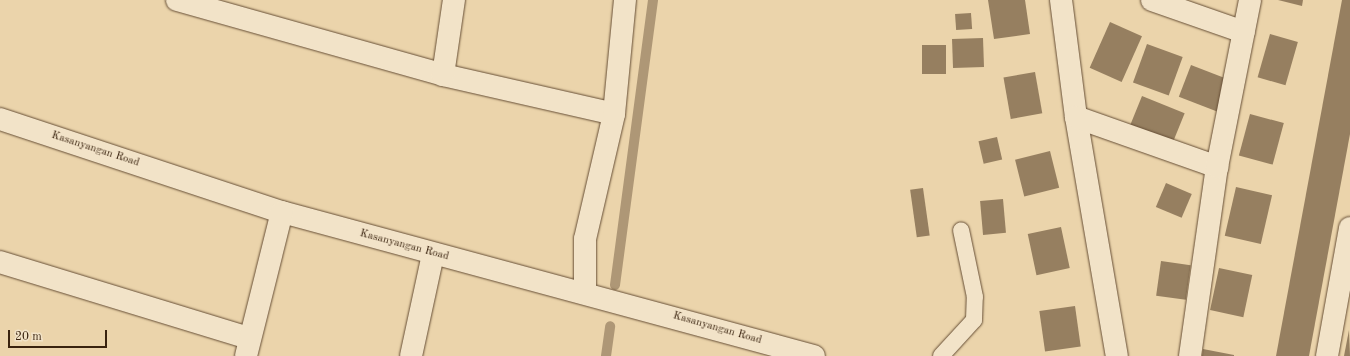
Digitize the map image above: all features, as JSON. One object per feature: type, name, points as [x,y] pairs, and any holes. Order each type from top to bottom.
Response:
[{"type":"street","points":[[176,0],[443,75],[614,114]]},
{"type":"street","points":[[443,75],[454,0]]},
{"type":"street","points":[[585,292],[585,239],[614,114],[625,0]]},
{"type":"street","points":[[1061,0],[1076,117],[1117,356]]},
{"type":"street","points":[[1152,0],[1244,32]]},
{"type":"street","points":[[1190,356],[1217,167],[1250,0]]},
{"type":"street","points":[[1076,117],[1217,167]]},
{"type":"street","name":"Kasanyangan Road","points":[[0,119],[282,212],[433,254],[585,292],[814,356]]},
{"type":"street","points":[[0,262],[247,347],[282,212]]},
{"type":"street","points":[[1327,356],[1350,228]]},
{"type":"street","points":[[411,356],[433,254]]},
{"type":"lane","points":[[941,356],[974,320],[975,297],[961,230]]},
{"type":"building","points":[[988,0],[1025,0],[1030,34],[994,39]]},
{"type":"building","points":[[1278,0],[1303,0],[1302,6]]},
{"type":"building","points":[[1342,0],[1350,0],[1350,134],[1309,356],[1276,356]]},
{"type":"building","points":[[971,13],[972,29],[956,30],[955,14]]},
{"type":"building","points":[[1110,22],[1142,36],[1122,82],[1090,68]]},
{"type":"building","points":[[1270,34],[1298,42],[1285,85],[1258,77]]},
{"type":"building","points":[[983,38],[984,67],[953,68],[952,39]]},
{"type":"building","points":[[1147,44],[1183,57],[1169,96],[1133,83]]},
{"type":"building","points":[[922,45],[946,45],[946,74],[922,74]]},
{"type":"building","points":[[1191,65],[1231,80],[1219,112],[1179,97]]},
{"type":"building","points":[[1035,72],[1042,113],[1011,119],[1003,78]]},
{"type":"building","points":[[1142,96],[1185,113],[1172,144],[1130,127]]},
{"type":"building","points":[[1250,114],[1284,123],[1273,165],[1239,156]]},
{"type":"building","points":[[997,137],[1002,159],[984,164],[978,141]]},
{"type":"building","points":[[1050,151],[1059,188],[1024,197],[1015,160]]},
{"type":"building","points":[[1166,183],[1192,194],[1182,218],[1156,207]]},
{"type":"building","points":[[1236,187],[1272,195],[1261,244],[1225,236]]},
{"type":"building","points":[[923,188],[930,236],[917,237],[910,190]]},
{"type":"building","points":[[1003,199],[1006,233],[983,235],[980,201]]},
{"type":"building","points":[[1061,227],[1070,268],[1036,275],[1028,234]]},
{"type":"building","points":[[1161,261],[1191,265],[1186,300],[1156,296]]},
{"type":"building","points":[[1219,268],[1252,275],[1243,317],[1210,310]]},
{"type":"building","points":[[1075,306],[1081,347],[1045,352],[1039,311]]},
{"type":"building","points":[[1349,330],[1350,356],[1344,356]]},
{"type":"building","points":[[1203,349],[1234,355],[1234,356],[1202,356]]},
{"type":"waterway","points":[[615,285],[653,0]]},
{"type":"waterway","points":[[606,356],[610,326]]}]
